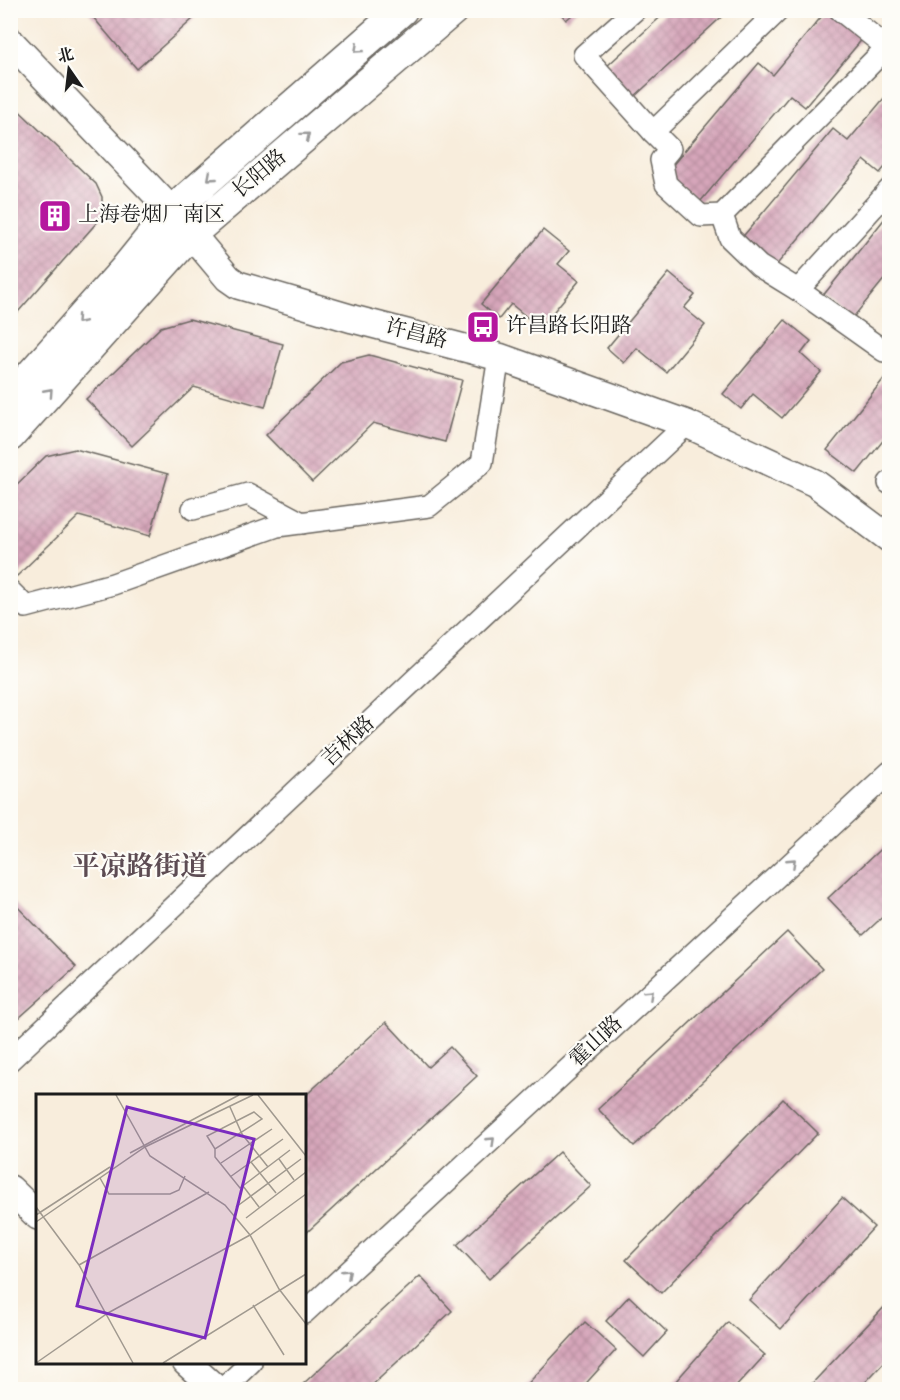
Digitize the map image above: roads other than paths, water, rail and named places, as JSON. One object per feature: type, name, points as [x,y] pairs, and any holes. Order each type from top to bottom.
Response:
[{"type":"main road","name":"长阳路","points":[[10,398],[125,269],[172,211],[402,10]]},
{"type":"main road","name":"长阳路","points":[[10,436],[191,234],[453,10]]},
{"type":"street","points":[[635,10],[584,55],[670,149],[661,160],[666,184],[701,216],[722,215],[889,47],[840,10]]},
{"type":"street","points":[[653,132],[779,10]]},
{"type":"street","name":"许昌路","points":[[10,41],[172,211],[228,278],[248,289],[500,357],[687,424],[815,483],[890,539]]},
{"type":"street","points":[[798,290],[890,189]]},
{"type":"street","points":[[722,215],[730,238],[759,266],[798,290],[884,351],[890,344]]},
{"type":"street","points":[[10,591],[26,607],[113,584],[277,526],[429,506],[482,464],[500,357]]},
{"type":"street","name":"吉林路","points":[[10,1060],[687,424]]},
{"type":"street","points":[[193,508],[248,494],[302,523]]},
{"type":"street","name":"霍山路","points":[[306,1311],[890,772]]},
{"type":"street","points":[[10,1189],[36,1214]]},
{"type":"street","points":[[188,1364],[217,1389]]},
{"type":"street","points":[[222,1389],[249,1364]]},
{"type":"place","name":"上海卷烟厂南区","points":[[55,216]]},
{"type":"place","name":"许昌路长阳路","points":[[483,327]]},
{"type":"district","name":"平凉路街道","points":[[140,868]]}]
